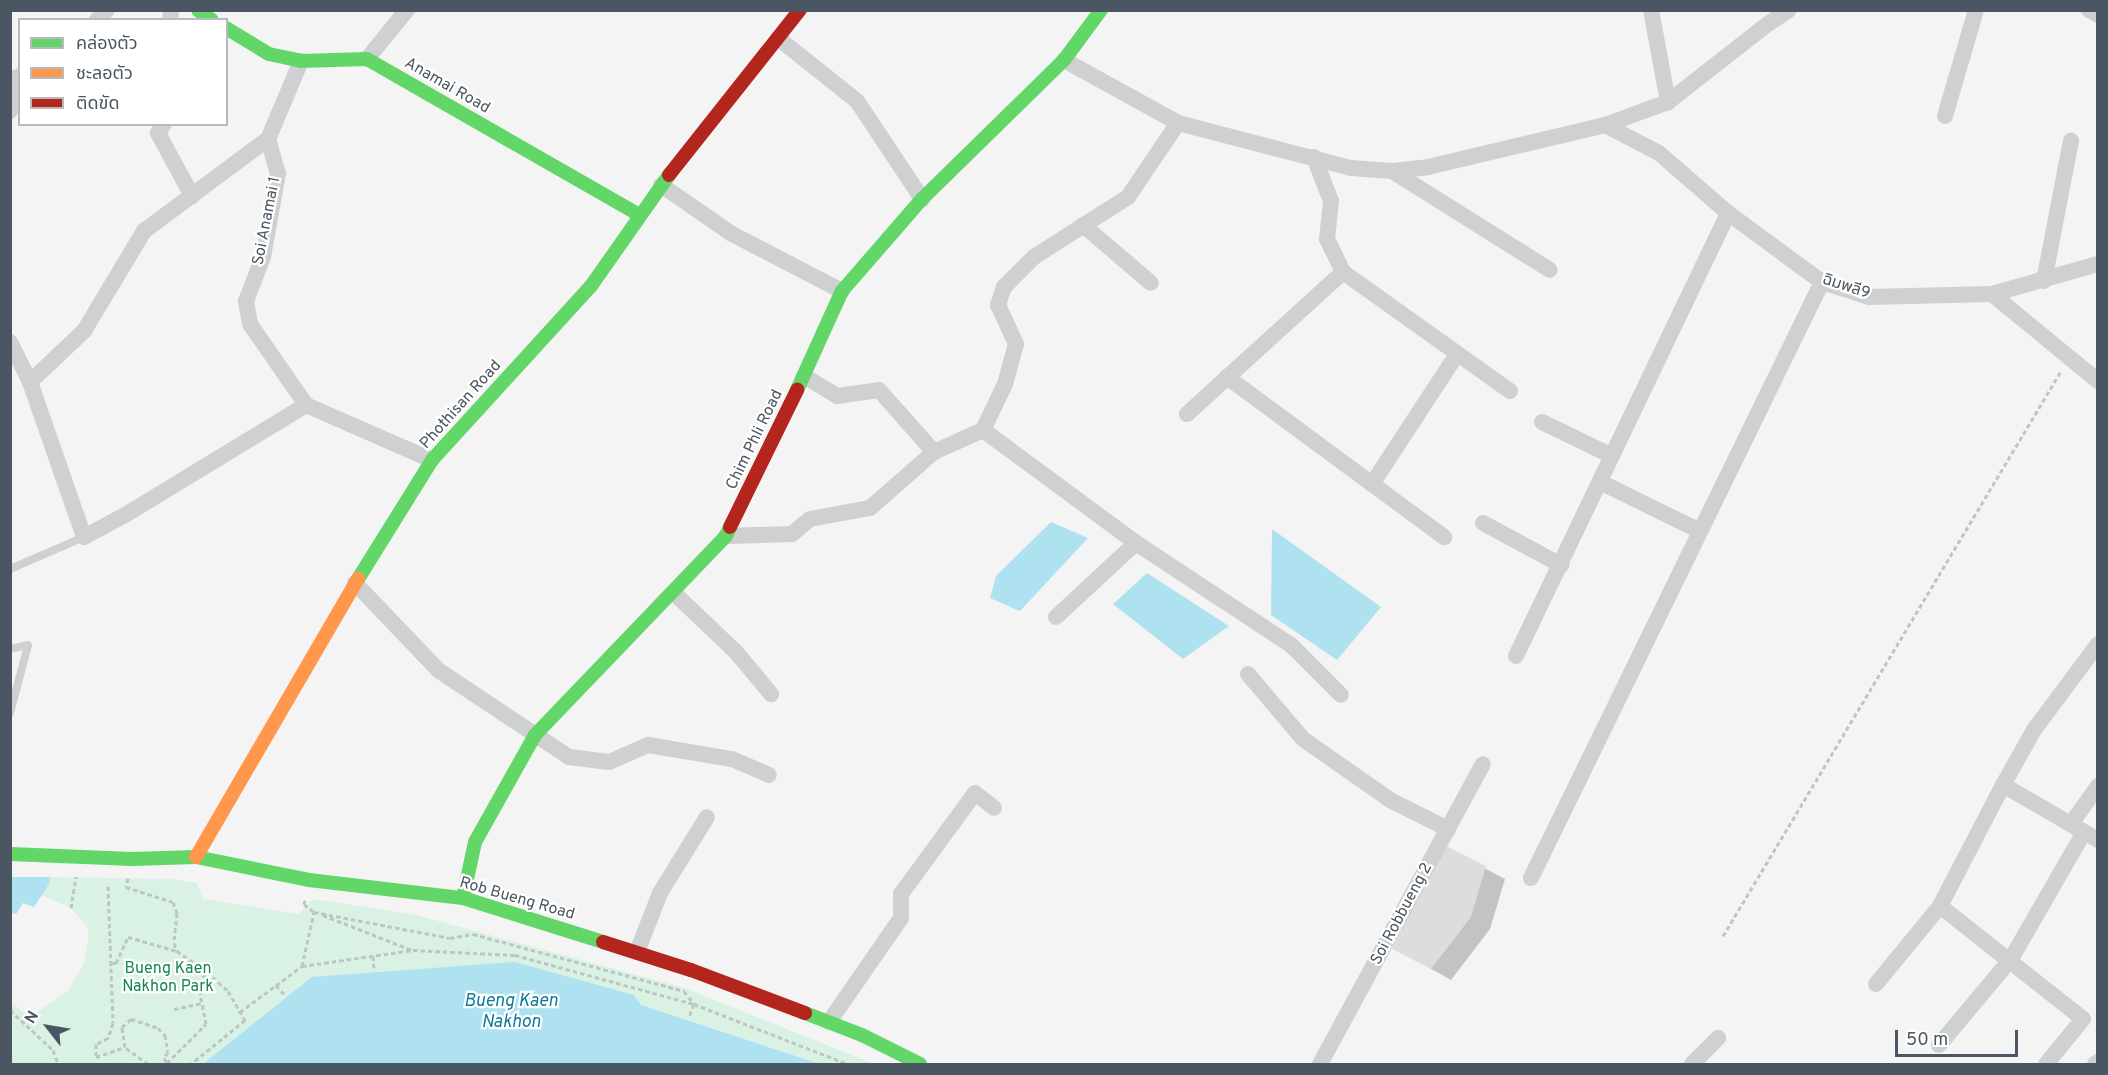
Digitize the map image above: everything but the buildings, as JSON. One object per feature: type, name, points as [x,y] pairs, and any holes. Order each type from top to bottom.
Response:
[{"type":"street","points":[[228,29],[269,54],[301,61],[367,59],[407,10]]},
{"type":"street","name":"Phothisan Road","points":[[196,857],[355,583],[432,460],[591,286],[639,215],[800,10]]},
{"type":"street","name":"Chim Phli Road","points":[[463,898],[475,842],[535,735],[674,593],[726,536],[842,291],[922,199],[1064,60],[1101,10]]},
{"type":"street","points":[[1651,10],[1668,102]]},
{"type":"street","points":[[1064,60],[1178,123],[1351,168],[1392,171],[1428,167],[1605,125],[1668,102],[1789,10]]},
{"type":"street","points":[[1945,116],[1976,10]]},
{"type":"street","points":[[2089,10],[2097,15]]},
{"type":"street","points":[[778,38],[857,101],[922,199]]},
{"type":"street","name":"Anamai Road","points":[[367,59],[639,215]]},
{"type":"street","points":[[30,382],[84,331],[144,231],[268,139],[301,61]]},
{"type":"street","points":[[10,111],[15,78],[18,77]]},
{"type":"street","points":[[726,536],[792,534],[810,519],[870,508],[934,452],[983,430],[1005,384],[1016,344],[998,305],[1004,287],[1034,256],[1128,197],[1178,123]]},
{"type":"street","name":"ฉิมพลี9","points":[[1605,125],[1659,153],[1728,213],[1822,282],[1869,297],[1992,294],[2097,264]]},
{"type":"street","points":[[161,129],[192,196]]},
{"type":"street","name":"Soi Anamai 1","points":[[268,139],[278,173],[263,257],[246,301],[250,324],[306,405]]},
{"type":"street","points":[[2044,281],[2072,141]]},
{"type":"street","points":[[1314,157],[1331,201],[1327,239],[1343,272],[1510,391]]},
{"type":"street","points":[[1392,171],[1550,270]]},
{"type":"street","points":[[661,186],[732,234],[842,291]]},
{"type":"street","points":[[1516,656],[1728,213]]},
{"type":"street","points":[[1083,225],[1151,283]]},
{"type":"street","points":[[1187,414],[1343,272]]},
{"type":"street","points":[[1531,878],[1698,530],[1822,282]]},
{"type":"street","points":[[1992,294],[2097,381]]},
{"type":"street","points":[[10,342],[30,382],[84,537],[125,515],[306,405],[432,460]]},
{"type":"street","points":[[1372,484],[1457,354]]},
{"type":"street","points":[[804,375],[837,396],[879,390],[934,452]]},
{"type":"street","points":[[1227,377],[1444,537]]},
{"type":"street","points":[[1542,422],[1612,456]]},
{"type":"street","points":[[983,430],[993,440],[1136,543],[1292,645],[1341,695]]},
{"type":"street","points":[[1600,482],[1698,530]]},
{"type":"street","points":[[1483,523],[1561,565]]},
{"type":"street","points":[[1056,617],[1136,543]]},
{"type":"street","points":[[355,583],[438,670],[569,757],[609,762],[648,745],[732,759],[769,775]]},
{"type":"street","points":[[674,593],[736,652],[771,694]]},
{"type":"street","points":[[1876,984],[1940,906],[2034,730],[2097,644]]},
{"type":"street","points":[[1248,674],[1303,740],[1390,800],[1448,829]]},
{"type":"street","name":"Soi Robbueng 2","points":[[1320,1065],[1483,764]]},
{"type":"street","points":[[2003,785],[2084,832]]},
{"type":"street","points":[[1939,1045],[2010,959],[2084,832],[2097,786]]},
{"type":"street","points":[[829,1022],[901,918],[901,894],[975,793],[994,808]]},
{"type":"street","points":[[637,952],[660,893],[707,817]]},
{"type":"street","name":"Rob Bueng Road","points":[[10,854],[132,859],[196,857],[309,880],[463,898],[691,970],[862,1035],[920,1065]]},
{"type":"street","points":[[1940,906],[2010,959],[2083,1019],[2046,1065]]},
{"type":"street","points":[[1692,1065],[1718,1038]]},
{"type":"lane","points":[[10,569],[84,537]]},
{"type":"lane","points":[[10,650],[28,645],[10,713]]},
{"type":"path","points":[[1723,936],[2068,359]]},
{"type":"path","points":[[71,908],[80,857]]},
{"type":"path","points":[[132,859],[126,887],[143,894],[165,897],[176,906],[174,943],[177,951]]},
{"type":"path","points":[[309,880],[304,904],[314,912],[413,950]]},
{"type":"path","points":[[108,886],[113,1023],[108,1038],[96,1044],[96,1057],[125,1047]]},
{"type":"path","points":[[302,966],[314,912]]},
{"type":"path","points":[[314,912],[450,938],[473,934],[684,991],[694,1004]]},
{"type":"path","points":[[111,963],[116,963],[128,938],[177,951],[207,972],[228,991],[245,1020],[191,1065]]},
{"type":"path","points":[[240,1012],[302,966],[413,950],[515,955],[694,1004],[848,1065]]},
{"type":"path","points":[[373,956],[374,971]]},
{"type":"path","points":[[148,1065],[125,1047],[122,1027],[132,1019],[158,1028],[165,1035],[168,1052],[164,1058],[167,1064],[206,1024],[198,983],[207,972]]},
{"type":"path","points":[[276,985],[286,996]]},
{"type":"path","points":[[174,1009],[202,1003]]},
{"type":"path","points":[[689,1017],[694,1004]]},
{"type":"path","points":[[10,1010],[53,1050],[58,1065]]},
{"type":"green space","name":"Bueng Kaen Nakhon Park","points":[[50,877],[172,879],[197,883],[203,899],[298,914],[313,899],[412,914],[685,988],[874,1064],[820,1064],[641,1005],[634,995],[312,977],[203,1064],[11,1064],[10,1001],[30,1017],[68,991],[84,963],[89,935],[86,925],[71,908],[42,895]]},
{"type":"water","points":[[1051,522],[1088,538],[1020,611],[990,598],[996,576]]},
{"type":"water","points":[[1272,529],[1381,607],[1337,660],[1271,615]]},
{"type":"water","points":[[1147,573],[1229,626],[1183,659],[1113,604]]},
{"type":"water","points":[[11,877],[50,877],[49,884],[34,907],[23,903],[16,914],[11,913]]},
{"type":"water","name":"Bueng Kaen Nakhon","points":[[515,962],[634,995],[641,1005],[820,1064],[203,1064],[312,977]]},
{"type":"traffic: fast","points":[[198,10],[209,18]]},
{"type":"traffic: fast","points":[[797,390],[842,291],[922,199],[1064,60],[1101,10]]},
{"type":"traffic: fast","points":[[228,29],[269,54],[301,61],[367,59],[639,215]]},
{"type":"traffic: fast","points":[[358,579],[432,460],[591,286],[669,175]]},
{"type":"traffic: fast","points":[[463,898],[475,842],[535,735],[726,536],[730,527]]},
{"type":"traffic: fast","points":[[10,854],[132,859],[196,857],[309,880],[463,898],[603,942]]},
{"type":"traffic: fast","points":[[805,1013],[862,1035],[920,1064]]},
{"type":"traffic: slow","points":[[196,857],[358,579]]},
{"type":"traffic: jam","points":[[669,175],[800,10]]},
{"type":"traffic: jam","points":[[730,527],[797,390]]},
{"type":"traffic: jam","points":[[603,942],[691,970],[805,1013]]}]
